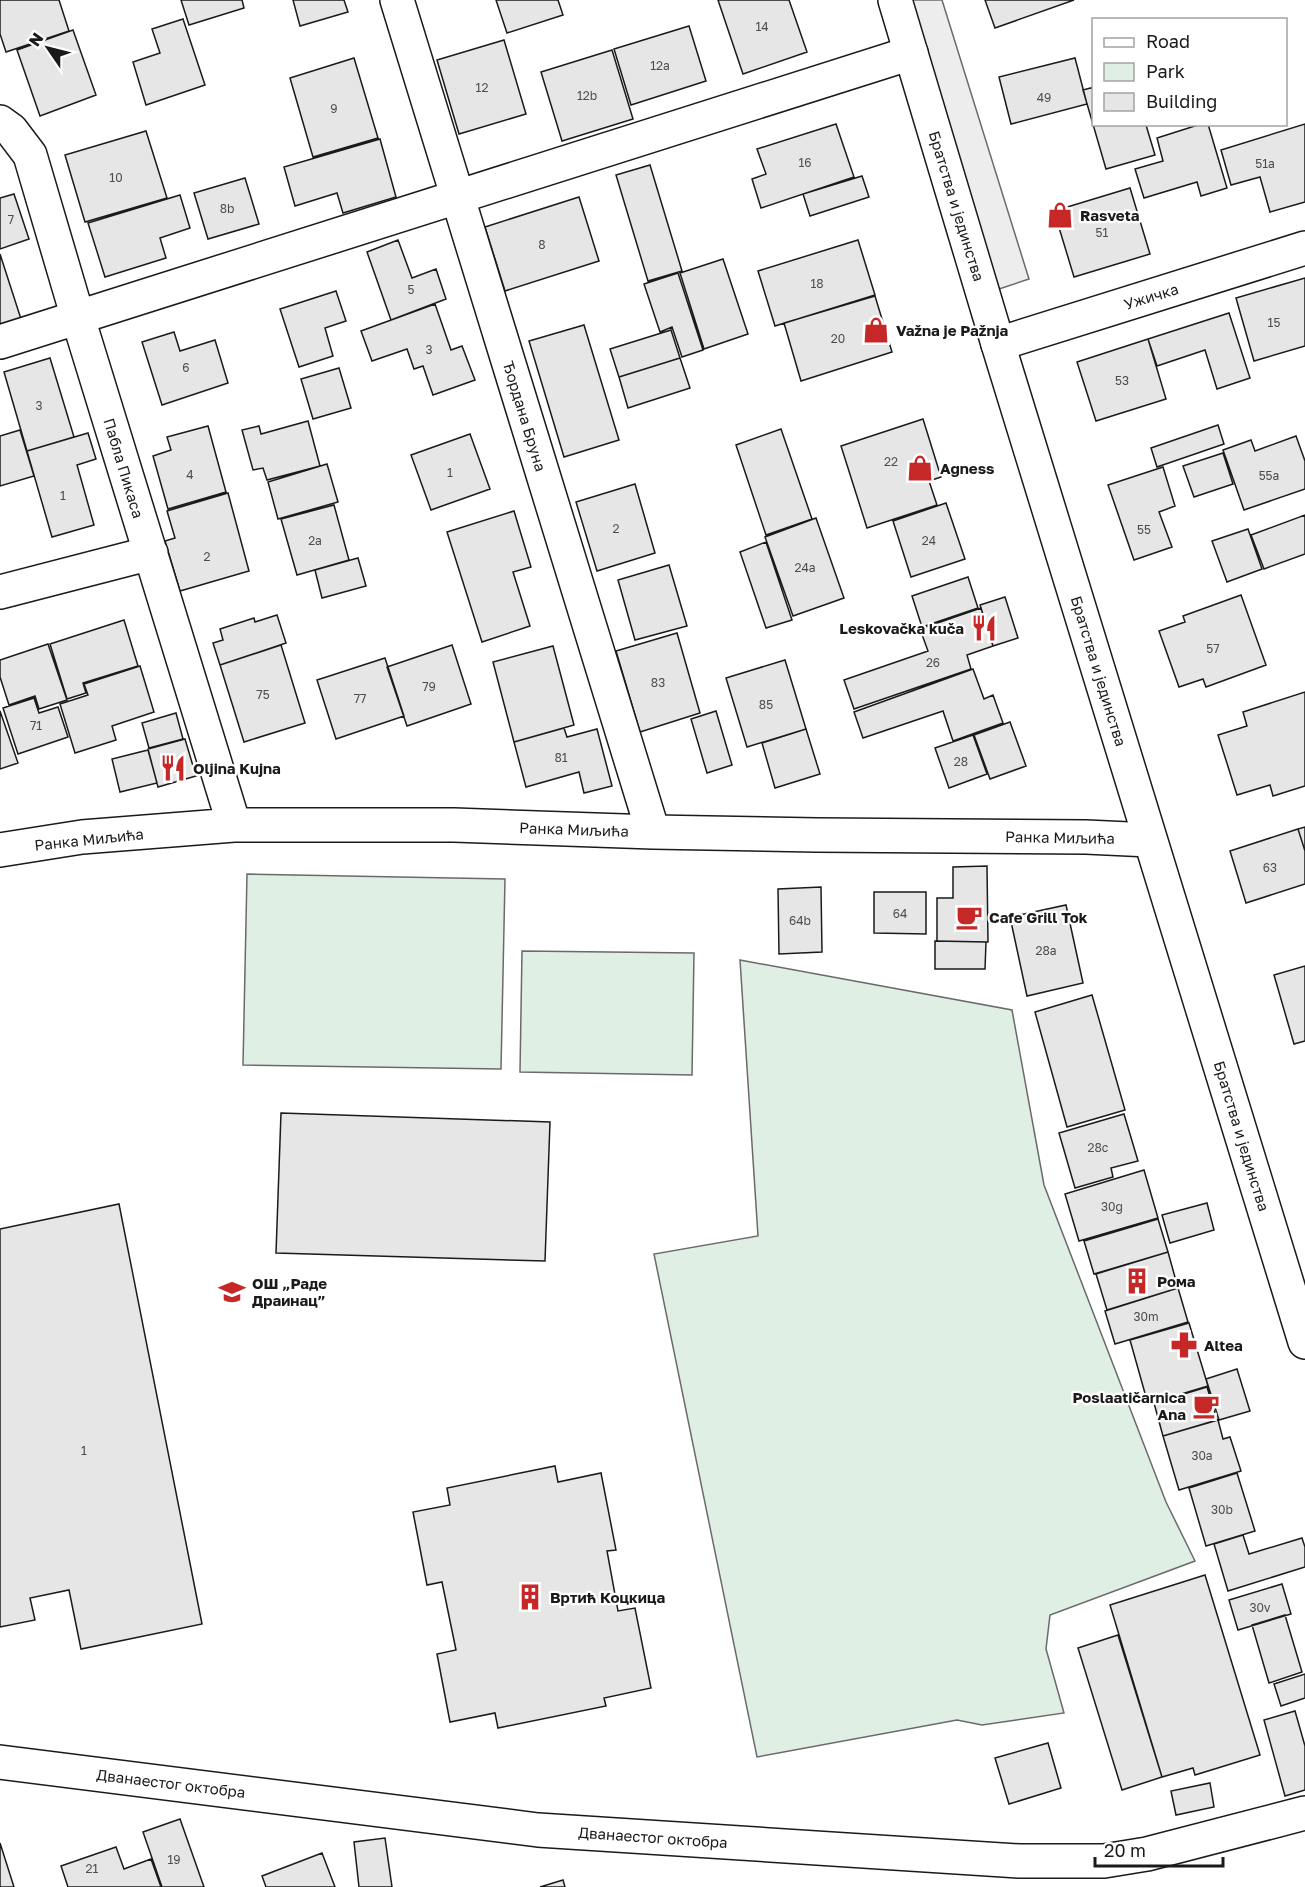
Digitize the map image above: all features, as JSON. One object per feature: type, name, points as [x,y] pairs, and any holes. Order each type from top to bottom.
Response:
[{"type":"street","name":"Ђордана Бруна","points":[[397,0],[653,832]]},
{"type":"street","name":"Братства и јединства","points":[[895,0],[998,344],[1305,1342]]},
{"type":"street","points":[[0,342],[911,53]]},
{"type":"street","name":"Пабла Пикаса","points":[[0,122],[11,130],[30,155],[234,825]]},
{"type":"street","name":"Ужичка","points":[[998,344],[1305,248]]},
{"type":"street","points":[[0,592],[151,553]]},
{"type":"street","name":"Ранка Миљића","points":[[0,850],[82,837],[234,825],[454,825],[817,836],[1086,837],[1150,840]]},
{"type":"street","name":"Дванаестог октобра","points":[[0,1762],[538,1830],[1019,1861],[1104,1861],[1136,1856],[1305,1813]]},
{"type":"green space","points":[[247,874],[505,879],[501,1069],[243,1065]]},
{"type":"green space","points":[[522,951],[694,953],[692,1075],[520,1072]]},
{"type":"green space","points":[[740,960],[1012,1010],[1044,1185],[1166,1502],[1195,1561],[1050,1615],[1046,1649],[1064,1713],[982,1725],[957,1720],[757,1757],[654,1254],[758,1236]]},
{"type":"shaded area","points":[[908,0],[942,0],[1029,279],[999,289]]},
{"type":"building","points":[[0,0],[59,0],[69,31],[6,52],[0,34]]},
{"type":"building","points":[[181,0],[242,0],[244,8],[189,25]]},
{"type":"building","points":[[293,0],[344,0],[348,12],[300,26]]},
{"type":"building","points":[[496,0],[558,0],[563,15],[507,33]]},
{"type":"building","points":[[718,0],[789,0],[807,52],[743,74]]},
{"type":"building","points":[[985,0],[1074,0],[995,28]]},
{"type":"building","points":[[183,19],[205,85],[146,105],[133,62],[160,53],[152,29]]},
{"type":"building","points":[[689,26],[706,81],[631,105],[614,49]]},
{"type":"building","points":[[73,30],[96,95],[40,116],[17,50]]},
{"type":"building","points":[[504,40],[526,114],[459,134],[437,60]]},
{"type":"building","points":[[612,50],[633,119],[562,141],[541,72]]},
{"type":"building","points":[[354,58],[378,138],[313,157],[290,78]]},
{"type":"building","points":[[1075,58],[1087,104],[1011,124],[999,77]]},
{"type":"building","points":[[1092,88],[1092,121],[1083,90]]},
{"type":"building","points":[[836,124],[854,177],[761,208],[752,179],[766,174],[757,149]]},
{"type":"building","points":[[1305,124],[1305,202],[1270,212],[1260,177],[1231,185],[1221,150]]},
{"type":"building","points":[[1093,126],[1146,126],[1155,155],[1106,169]]},
{"type":"building","points":[[1195,126],[1209,126],[1227,188],[1201,196],[1197,182],[1144,198],[1135,169],[1163,161],[1157,138]]},
{"type":"building","points":[[146,131],[167,198],[85,222],[65,155]]},
{"type":"building","points":[[380,139],[396,197],[343,213],[337,193],[295,206],[284,167]]},
{"type":"building","points":[[650,165],[682,271],[648,281],[616,175]]},
{"type":"building","points":[[862,176],[869,197],[810,216],[803,194]]},
{"type":"building","points":[[245,178],[259,224],[208,239],[194,193]]},
{"type":"building","points":[[1130,188],[1150,254],[1074,277],[1054,211]]},
{"type":"building","points":[[14,194],[29,239],[0,249],[0,198]]},
{"type":"building","points":[[180,195],[190,228],[160,238],[166,258],[105,277],[88,223]]},
{"type":"building","points":[[579,197],[599,261],[505,291],[485,227]]},
{"type":"building","points":[[398,240],[412,278],[436,269],[446,299],[391,320],[367,252]]},
{"type":"building","points":[[858,240],[875,295],[775,326],[758,271]]},
{"type":"building","points":[[0,254],[21,319],[0,326]]},
{"type":"building","points":[[723,259],[748,334],[704,349],[680,273]]},
{"type":"building","points":[[678,273],[703,350],[682,357],[672,327],[660,332],[644,284]]},
{"type":"building","points":[[1305,278],[1305,346],[1254,361],[1236,298]]},
{"type":"building","points":[[336,291],[346,321],[325,328],[333,356],[299,367],[280,309]]},
{"type":"building","points":[[875,296],[892,352],[801,381],[784,323]]},
{"type":"building","points":[[435,304],[451,350],[462,346],[475,380],[433,395],[423,366],[414,369],[407,349],[372,361],[361,331]]},
{"type":"building","points":[[1229,313],[1250,378],[1217,389],[1205,350],[1157,366],[1148,339]]},
{"type":"building","points":[[584,325],[619,440],[564,457],[529,341]]},
{"type":"building","points":[[671,330],[680,358],[619,377],[610,349]]},
{"type":"building","points":[[174,332],[180,351],[215,340],[228,383],[162,405],[142,342]]},
{"type":"building","points":[[1148,339],[1166,399],[1096,421],[1077,362]]},
{"type":"building","points":[[50,358],[74,437],[27,451],[4,372]]},
{"type":"building","points":[[680,358],[690,388],[628,408],[619,377]]},
{"type":"building","points":[[339,368],[351,408],[313,419],[301,379]]},
{"type":"building","points":[[923,419],[941,477],[929,481],[937,505],[867,528],[841,446]]},
{"type":"building","points":[[308,421],[320,466],[267,480],[263,468],[253,470],[242,430],[259,426],[261,434]]},
{"type":"building","points":[[1218,425],[1224,444],[1157,467],[1151,448]]},
{"type":"building","points":[[208,426],[226,492],[168,509],[153,456],[171,450],[167,437]]},
{"type":"building","points":[[781,429],[812,519],[766,535],[736,445]]},
{"type":"building","points":[[20,430],[34,476],[0,486],[0,436]]},
{"type":"building","points":[[88,433],[96,459],[77,465],[94,525],[52,537],[27,451]]},
{"type":"building","points":[[470,434],[490,489],[431,510],[411,455]]},
{"type":"building","points":[[1296,436],[1305,461],[1305,489],[1244,510],[1223,450],[1251,440],[1255,451]]},
{"type":"building","points":[[1223,453],[1233,484],[1194,497],[1183,466]]},
{"type":"building","points":[[327,464],[338,502],[278,519],[268,482]]},
{"type":"building","points":[[1163,467],[1175,506],[1159,512],[1172,547],[1134,560],[1108,485]]},
{"type":"building","points":[[635,484],[655,553],[597,571],[576,502]]},
{"type":"building","points":[[228,493],[249,571],[180,591],[165,541],[175,538],[167,511]]},
{"type":"building","points":[[946,503],[965,559],[911,577],[893,521]]},
{"type":"building","points":[[334,505],[349,560],[297,575],[281,519]]},
{"type":"building","points":[[514,511],[531,567],[513,572],[530,626],[482,642],[447,532]]},
{"type":"building","points":[[1305,515],[1305,554],[1264,569],[1251,535]]},
{"type":"building","points":[[816,518],[844,598],[793,616],[765,537]]},
{"type":"building","points":[[1248,529],[1262,569],[1227,582],[1212,541]]},
{"type":"building","points":[[766,542],[792,620],[766,628],[740,552]]},
{"type":"building","points":[[358,558],[366,586],[322,598],[315,570]]},
{"type":"building","points":[[669,565],[687,626],[635,640],[618,580]]},
{"type":"building","points":[[968,577],[978,608],[922,627],[912,596]]},
{"type":"building","points":[[1241,595],[1266,665],[1206,687],[1203,679],[1179,687],[1159,631],[1185,622],[1183,616]]},
{"type":"building","points":[[1005,597],[1018,638],[993,646],[980,605]]},
{"type":"building","points":[[981,608],[993,646],[967,655],[971,669],[854,709],[844,680],[928,651],[920,629]]},
{"type":"building","points":[[277,615],[286,643],[220,665],[213,643],[223,640],[220,629],[254,618],[255,622]]},
{"type":"building","points":[[124,620],[138,666],[83,683],[86,693],[67,699],[50,644]]},
{"type":"building","points":[[677,633],[700,713],[640,732],[616,651]]},
{"type":"building","points":[[48,644],[67,700],[39,709],[35,696],[9,705],[0,677],[0,660]]},
{"type":"building","points":[[281,645],[305,723],[244,742],[220,665]]},
{"type":"building","points":[[452,645],[471,704],[407,726],[387,667]]},
{"type":"building","points":[[553,646],[574,725],[514,742],[493,662]]},
{"type":"building","points":[[385,658],[404,716],[336,739],[317,680]]},
{"type":"building","points":[[785,660],[806,729],[747,747],[726,678]]},
{"type":"building","points":[[140,666],[154,712],[112,726],[116,740],[75,753],[60,704],[88,695],[84,684]]},
{"type":"building","points":[[973,669],[984,699],[993,695],[1003,723],[953,741],[943,711],[863,738],[854,712]]},
{"type":"building","points":[[1305,692],[1305,786],[1273,796],[1270,785],[1237,795],[1218,735],[1247,726],[1243,712]]},
{"type":"building","points":[[34,698],[39,713],[58,707],[68,737],[18,754],[3,708]]},
{"type":"building","points":[[0,711],[18,763],[0,769]]},
{"type":"building","points":[[716,711],[732,765],[707,773],[691,719]]},
{"type":"building","points":[[176,713],[183,739],[149,748],[142,723]]},
{"type":"building","points":[[1010,722],[1026,766],[990,779],[974,735]]},
{"type":"building","points":[[564,728],[567,737],[597,729],[612,786],[584,793],[579,772],[526,787],[514,742]]},
{"type":"building","points":[[806,729],[820,774],[775,788],[762,743]]},
{"type":"building","points":[[973,735],[987,774],[949,788],[935,748]]},
{"type":"building","points":[[185,739],[196,776],[158,787],[148,749]]},
{"type":"building","points":[[148,750],[157,783],[120,792],[112,759]]},
{"type":"building","points":[[1305,827],[1305,851],[1298,829]]},
{"type":"building","points":[[1298,829],[1305,851],[1305,884],[1246,903],[1230,851]]},
{"type":"building","points":[[987,866],[988,942],[937,941],[937,898],[953,898],[953,867]]},
{"type":"building","points":[[821,887],[822,952],[779,954],[778,889]]},
{"type":"building","points":[[874,892],[926,892],[926,934],[874,933]]},
{"type":"building","points":[[1066,905],[1083,983],[1027,996],[1010,917]]},
{"type":"building","points":[[935,941],[986,942],[985,969],[935,969]]},
{"type":"building","points":[[1305,966],[1305,1041],[1294,1044],[1274,975]]},
{"type":"building","points":[[1092,995],[1125,1110],[1067,1127],[1035,1012]]},
{"type":"building","points":[[281,1113],[550,1122],[545,1261],[276,1253]]},
{"type":"building","points":[[1124,1114],[1138,1161],[1111,1168],[1113,1177],[1075,1188],[1059,1133]]},
{"type":"building","points":[[1144,1170],[1158,1218],[1079,1241],[1065,1194]]},
{"type":"building","points":[[1207,1203],[1214,1230],[1170,1243],[1162,1215]]},
{"type":"building","points":[[119,1204],[202,1624],[81,1649],[69,1590],[30,1598],[35,1620],[0,1627],[0,1229]]},
{"type":"building","points":[[1158,1219],[1168,1252],[1094,1274],[1084,1241]]},
{"type":"building","name":"Рома","points":[[1168,1252],[1178,1288],[1107,1310],[1096,1274]]},
{"type":"building","points":[[1178,1288],[1188,1322],[1115,1344],[1105,1311]]},
{"type":"building","points":[[1189,1323],[1208,1386],[1148,1404],[1130,1340]]},
{"type":"building","points":[[1237,1369],[1250,1411],[1219,1420],[1206,1379]]},
{"type":"building","points":[[1207,1387],[1217,1420],[1163,1436],[1154,1403]]},
{"type":"building","points":[[1218,1420],[1223,1439],[1230,1437],[1241,1471],[1179,1490],[1163,1436]]},
{"type":"building","name":"Вртић Коцкица","points":[[555,1466],[558,1482],[601,1473],[616,1550],[607,1551],[618,1611],[635,1608],[651,1688],[604,1698],[606,1706],[498,1728],[495,1713],[450,1722],[437,1654],[456,1650],[442,1582],[427,1585],[413,1512],[450,1505],[447,1488]]},
{"type":"building","points":[[1237,1473],[1255,1531],[1206,1546],[1189,1488]]},
{"type":"building","points":[[1243,1535],[1249,1554],[1302,1538],[1305,1547],[1305,1567],[1228,1591],[1214,1544]]},
{"type":"building","points":[[1205,1575],[1260,1755],[1195,1775],[1193,1768],[1162,1777],[1110,1605]]},
{"type":"building","points":[[1282,1584],[1291,1614],[1238,1630],[1229,1600]]},
{"type":"building","points":[[1285,1615],[1302,1672],[1269,1683],[1252,1625]]},
{"type":"building","points":[[1118,1635],[1162,1777],[1122,1790],[1078,1648]]},
{"type":"building","points":[[1305,1674],[1305,1698],[1281,1706],[1274,1684]]},
{"type":"building","points":[[1295,1711],[1305,1746],[1305,1790],[1285,1796],[1264,1720]]},
{"type":"building","points":[[1048,1743],[1061,1788],[1009,1804],[995,1758]]},
{"type":"building","points":[[1210,1783],[1214,1807],[1176,1815],[1171,1791]]},
{"type":"building","points":[[180,1819],[204,1887],[162,1887],[143,1832]]},
{"type":"building","points":[[385,1838],[392,1887],[359,1887],[354,1842]]},
{"type":"building","points":[[0,1843],[14,1887],[0,1887]]},
{"type":"building","points":[[116,1847],[124,1869],[151,1859],[161,1887],[68,1887],[61,1866]]},
{"type":"building","points":[[322,1853],[335,1887],[266,1887],[262,1876]]},
{"type":"building","points":[[563,1880],[565,1887],[540,1887]]},
{"type":"place","name":"Rasveta","points":[[1060,215]]},
{"type":"place","name":"Važna je Pažnja","points":[[876,330]]},
{"type":"place","name":"Agness","points":[[920,468]]},
{"type":"place","name":"Leskovačka kuča","points":[[984,628]]},
{"type":"place","name":"Oljina Kujna","points":[[173,768]]},
{"type":"place","name":"Cafe Grill Tok","points":[[969,917]]},
{"type":"place","name":"Рома","points":[[1137,1281]]},
{"type":"place","name":"ОШ „Раде Драинац”","points":[[232,1292]]},
{"type":"place","name":"Altea","points":[[1184,1345]]},
{"type":"place","name":"Poslaatičarnica Ana","points":[[1206,1406]]},
{"type":"place","name":"Вртић Коцкица","points":[[530,1597]]}]
